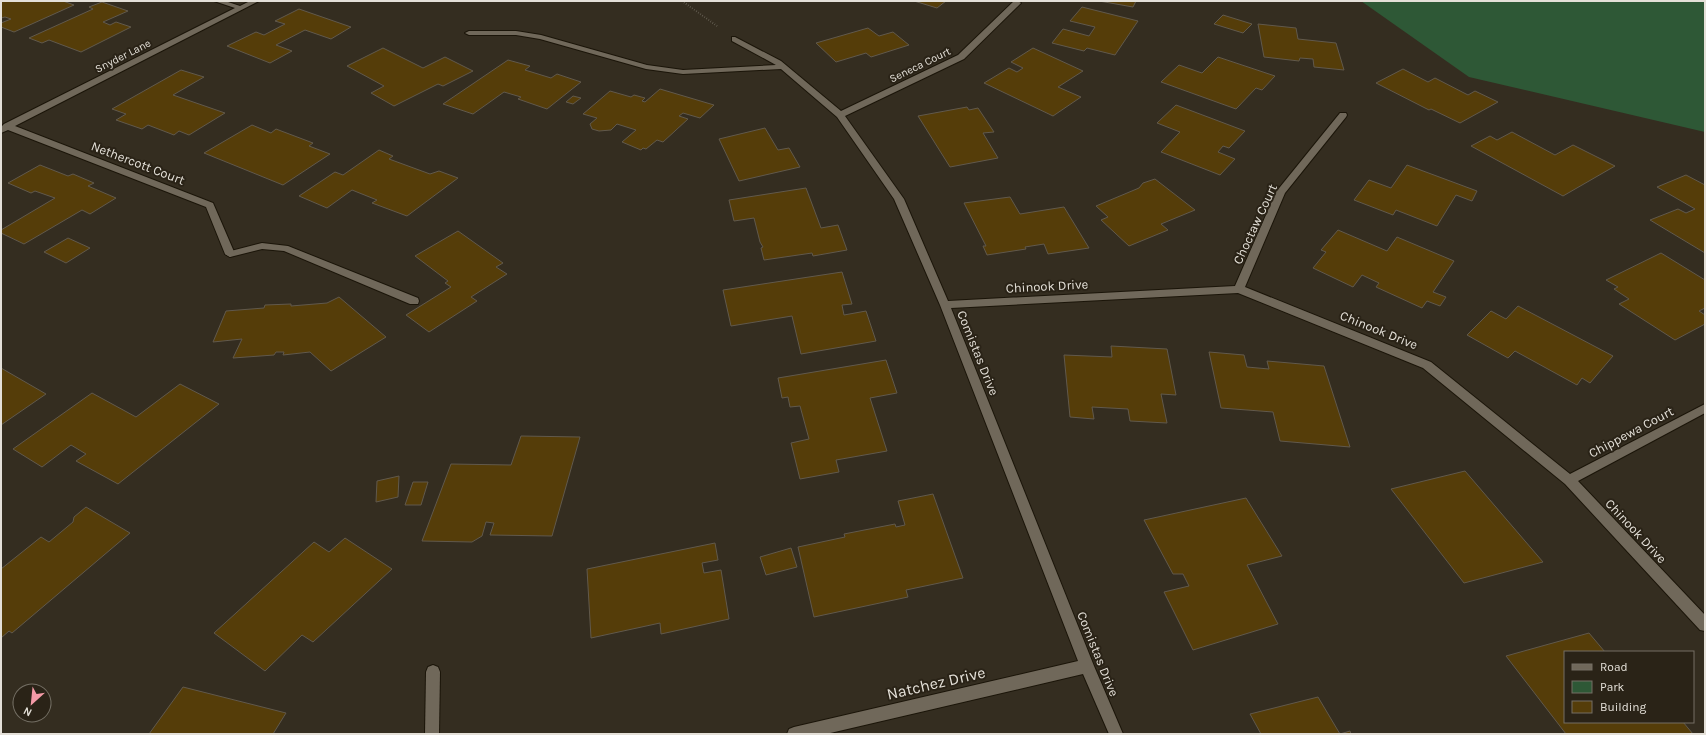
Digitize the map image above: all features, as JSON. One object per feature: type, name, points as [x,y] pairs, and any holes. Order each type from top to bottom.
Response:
[{"type":"street","points":[[218,1],[241,8]]},
{"type":"street","name":"Snyder Lane","points":[[4,128],[255,1]]},
{"type":"street","name":"Seneca Court","points":[[840,115],[961,57],[1017,3]]},
{"type":"street","points":[[469,33],[516,33],[542,37],[646,67],[683,72],[783,67]]},
{"type":"street","name":"Comistas Drive","points":[[735,39],[783,67],[840,115],[899,199],[945,306],[1087,666],[1116,734]]},
{"type":"street","name":"Choctaw Court","points":[[1239,289],[1281,192],[1343,115]]},
{"type":"street","name":"Nethercott Court","points":[[4,128],[210,205],[230,254],[262,246],[285,248],[414,301]]},
{"type":"street","name":"Chinook Drive","points":[[945,306],[1239,289],[1428,365],[1569,480],[1705,625]]},
{"type":"street","name":"Chippewa Court","points":[[1569,480],[1705,408]]},
{"type":"street","name":"Natchez Drive","points":[[794,734],[1087,666]]},
{"type":"street","points":[[432,734],[433,672]]},
{"type":"path","points":[[682,1],[735,39]]},
{"type":"green space","points":[[1361,1],[1705,1],[1705,132],[1469,77]]},
{"type":"building","points":[[1,1],[63,1],[74,5],[14,32],[1,27],[1,23],[11,19],[5,17],[1,18]]},
{"type":"building","points":[[914,1],[946,1],[937,8]]},
{"type":"building","points":[[1099,1],[1136,1],[1133,7]]},
{"type":"building","points":[[102,2],[128,11],[103,22],[110,25],[116,22],[131,27],[81,52],[49,40],[42,43],[29,38],[93,9],[89,7]]},
{"type":"building","points":[[1082,7],[1138,21],[1115,55],[1087,48],[1084,51],[1052,43],[1063,29],[1089,36],[1095,27],[1070,21]]},
{"type":"building","points":[[299,9],[351,27],[331,39],[305,30],[276,45],[292,51],[270,63],[227,46],[256,32],[264,35],[285,24],[275,21]]},
{"type":"building","points":[[1223,15],[1252,24],[1243,33],[1214,24]]},
{"type":"building","points":[[1258,24],[1296,28],[1298,39],[1336,43],[1344,70],[1314,67],[1313,59],[1300,58],[1299,61],[1264,57]]},
{"type":"building","points":[[868,28],[879,36],[893,32],[909,45],[871,57],[866,53],[836,62],[816,43]]},
{"type":"building","points":[[383,48],[423,68],[445,57],[473,71],[443,86],[438,84],[394,106],[371,93],[384,86],[347,66]]},
{"type":"building","points":[[1033,48],[1083,71],[1058,87],[1081,97],[1053,116],[984,83],[1009,68],[1017,72],[1023,68],[1011,62]]},
{"type":"building","points":[[1218,57],[1275,76],[1262,90],[1256,88],[1236,109],[1161,82],[1179,65],[1202,73]]},
{"type":"building","points":[[508,60],[530,66],[525,70],[551,78],[557,74],[581,82],[547,109],[518,99],[521,97],[504,92],[473,114],[443,104]]},
{"type":"building","points":[[1403,69],[1428,82],[1435,78],[1468,95],[1475,91],[1498,102],[1460,123],[1431,109],[1429,110],[1376,83]]},
{"type":"building","points":[[181,70],[204,77],[173,95],[225,113],[189,135],[179,131],[174,135],[148,125],[142,129],[116,120],[126,114],[112,109]]},
{"type":"building","points":[[660,89],[714,105],[700,118],[683,113],[679,116],[688,119],[663,142],[657,140],[646,149],[643,148],[641,150],[622,142],[636,130],[617,124],[611,130],[599,131],[592,129],[590,124],[597,118],[583,114],[610,91],[631,97],[634,95],[645,98],[642,101],[645,102]]},
{"type":"building","points":[[573,96],[581,98],[573,104],[566,102]]},
{"type":"building","points":[[1176,105],[1245,131],[1229,148],[1223,146],[1218,152],[1235,159],[1220,175],[1161,152],[1180,132],[1157,123]]},
{"type":"building","points":[[967,107],[969,110],[978,108],[994,132],[983,133],[998,158],[950,167],[918,116]]},
{"type":"building","points":[[252,125],[271,133],[276,129],[313,143],[309,146],[330,154],[283,185],[204,153]]},
{"type":"building","points":[[765,128],[778,150],[789,148],[800,167],[739,181],[719,139]]},
{"type":"building","points":[[1512,132],[1555,155],[1573,145],[1615,166],[1563,196],[1471,146],[1490,136],[1497,140]]},
{"type":"building","points":[[379,150],[393,156],[389,159],[430,174],[439,171],[458,178],[407,216],[372,203],[377,200],[352,190],[327,208],[299,196],[335,172],[343,175]]},
{"type":"building","points":[[40,165],[68,176],[73,174],[94,183],[88,186],[116,198],[90,214],[82,210],[24,244],[1,233],[1,230],[55,198],[35,191],[31,193],[8,183]]},
{"type":"building","points":[[1407,165],[1477,191],[1472,201],[1456,195],[1437,226],[1396,210],[1393,215],[1354,200],[1369,180],[1391,188]]},
{"type":"building","points":[[1686,175],[1705,185],[1705,253],[1650,220],[1678,209],[1686,213],[1695,209],[1657,187]]},
{"type":"building","points":[[1155,179],[1195,210],[1161,224],[1168,230],[1129,246],[1101,220],[1108,217],[1096,206],[1139,188],[1143,183]]},
{"type":"building","points":[[806,188],[821,228],[838,225],[847,250],[813,256],[812,253],[764,260],[761,248],[763,247],[760,242],[754,218],[734,221],[729,200]]},
{"type":"building","points":[[1010,197],[1020,214],[1064,207],[1089,248],[1048,254],[1044,244],[1025,247],[1026,249],[987,255],[983,246],[986,246],[964,203]]},
{"type":"building","points":[[1338,230],[1387,251],[1397,237],[1454,261],[1433,292],[1446,297],[1440,306],[1427,301],[1422,308],[1376,287],[1379,283],[1362,275],[1353,287],[1313,268],[1326,252],[1321,250]]},
{"type":"building","points":[[458,231],[503,263],[496,267],[507,274],[471,297],[477,301],[429,332],[406,315],[451,287],[445,283],[448,281],[415,256]]},
{"type":"building","points":[[68,238],[90,248],[66,263],[44,252]]},
{"type":"building","points":[[1661,253],[1705,280],[1705,308],[1699,311],[1705,315],[1705,324],[1675,340],[1619,304],[1629,299],[1614,289],[1618,287],[1606,280]]},
{"type":"building","points":[[842,272],[852,304],[842,305],[844,315],[866,311],[876,341],[801,354],[792,316],[731,326],[723,290]]},
{"type":"building","points":[[339,297],[386,337],[331,371],[310,352],[283,355],[284,352],[276,352],[274,355],[233,358],[242,339],[213,342],[226,311],[264,308],[265,305],[291,304],[291,306],[327,303]]},
{"type":"building","points":[[1518,306],[1613,356],[1590,383],[1582,378],[1577,385],[1515,351],[1508,358],[1467,335],[1491,311],[1506,319]]},
{"type":"building","points":[[1111,346],[1167,349],[1176,395],[1161,394],[1167,423],[1130,421],[1128,409],[1092,407],[1094,419],[1070,417],[1064,355],[1112,357]]},
{"type":"building","points":[[1209,352],[1244,355],[1247,367],[1269,369],[1267,361],[1324,366],[1350,447],[1280,441],[1273,412],[1221,408]]},
{"type":"building","points":[[886,360],[897,393],[870,398],[887,451],[836,460],[839,472],[800,479],[791,443],[809,439],[800,406],[790,407],[788,397],[782,398],[778,378]]},
{"type":"building","points":[[1,368],[46,394],[1,425]]},
{"type":"building","points":[[180,384],[219,404],[118,484],[76,461],[86,454],[71,445],[42,467],[13,449],[92,393],[136,417]]},
{"type":"building","points":[[521,436],[580,437],[552,536],[490,535],[494,523],[486,522],[482,536],[472,542],[422,541],[451,464],[511,465]]},
{"type":"building","points":[[1465,471],[1543,562],[1464,583],[1391,489]]},
{"type":"building","points":[[399,476],[398,497],[376,502],[377,481]]},
{"type":"building","points":[[413,482],[428,482],[421,505],[405,505]]},
{"type":"building","points":[[933,494],[963,578],[906,590],[908,597],[814,617],[798,547],[845,537],[844,534],[895,524],[896,527],[905,525],[898,501]]},
{"type":"building","points":[[1246,498],[1282,556],[1247,565],[1278,624],[1193,650],[1164,592],[1189,586],[1183,574],[1173,574],[1144,520]]},
{"type":"building","points":[[86,507],[130,533],[12,633],[9,631],[1,638],[1,569],[41,537],[49,542],[73,522],[74,517]]},
{"type":"building","points":[[345,538],[392,569],[313,642],[302,635],[265,671],[214,633],[314,542],[329,552]]},
{"type":"building","points":[[715,543],[718,560],[702,563],[704,573],[721,570],[729,619],[661,634],[660,623],[591,638],[587,569]]},
{"type":"building","points":[[791,548],[797,567],[766,575],[760,557]]},
{"type":"building","points":[[1589,633],[1604,651],[1564,651],[1564,723],[1684,723],[1693,734],[1566,734],[1506,656]]},
{"type":"building","points":[[183,687],[286,713],[273,734],[149,734]]},
{"type":"building","points":[[1318,697],[1340,734],[1261,734],[1250,714]]},
{"type":"building","points":[[1350,731],[1351,734],[1340,734]]}]
